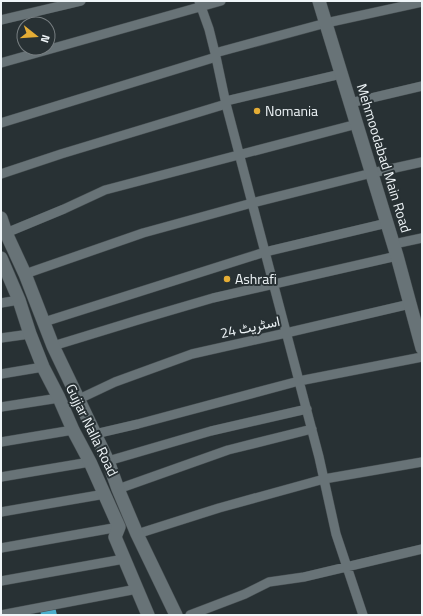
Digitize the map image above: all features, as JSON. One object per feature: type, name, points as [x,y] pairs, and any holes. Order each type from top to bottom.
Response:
[{"type":"street","points":[[1,20],[81,1]]},
{"type":"street","points":[[1,63],[200,4],[221,1]]},
{"type":"street","name":"Mehmoodabad Main Road","points":[[319,1],[372,173],[410,304],[418,319],[422,348]]},
{"type":"street","points":[[1,123],[216,55],[326,23],[422,2]]},
{"type":"street","points":[[200,4],[216,55],[226,103],[312,429],[336,534],[363,615]]},
{"type":"street","points":[[1,174],[226,103],[341,74]]},
{"type":"street","points":[[350,103],[422,86]]},
{"type":"street","points":[[6,233],[105,190],[357,124]]},
{"type":"street","points":[[25,274],[143,233],[252,203],[422,162]]},
{"type":"street","points":[[1,218],[53,346],[108,461],[137,534],[176,615]]},
{"type":"street","points":[[44,322],[265,252],[387,223]]},
{"type":"street","points":[[53,346],[206,300],[273,284],[395,250],[422,238]]},
{"type":"street","name":"Gujjar Nalla Road","points":[[2,263],[19,300],[43,367],[90,462],[119,527],[115,537],[148,615]]},
{"type":"street","points":[[1,303],[19,300]]},
{"type":"street","name":"اسٹریٹ 24","points":[[78,399],[115,382],[192,354],[410,304]]},
{"type":"street","points":[[1,338],[30,334]]},
{"type":"street","points":[[95,434],[299,381],[422,357]]},
{"type":"street","points":[[1,374],[43,367]]},
{"type":"street","points":[[1,407],[59,398]]},
{"type":"street","points":[[108,461],[210,431],[306,409]]},
{"type":"street","points":[[118,489],[228,450],[312,429]]},
{"type":"street","points":[[1,442],[73,430]]},
{"type":"street","points":[[1,477],[90,462]]},
{"type":"street","points":[[137,534],[219,508],[324,479],[422,462]]},
{"type":"street","points":[[1,512],[105,494]]},
{"type":"street","points":[[1,548],[119,527]]},
{"type":"street","points":[[190,615],[245,594],[269,582],[304,577],[422,549]]},
{"type":"street","points":[[1,581],[124,559]]},
{"type":"street","points":[[1,615],[137,589]]},
{"type":"building","points":[[55,607],[57,615],[41,615],[40,610]]},
{"type":"place","name":"Nomania","points":[[257,111]]},
{"type":"place","name":"Ashrafi","points":[[227,279]]}]
